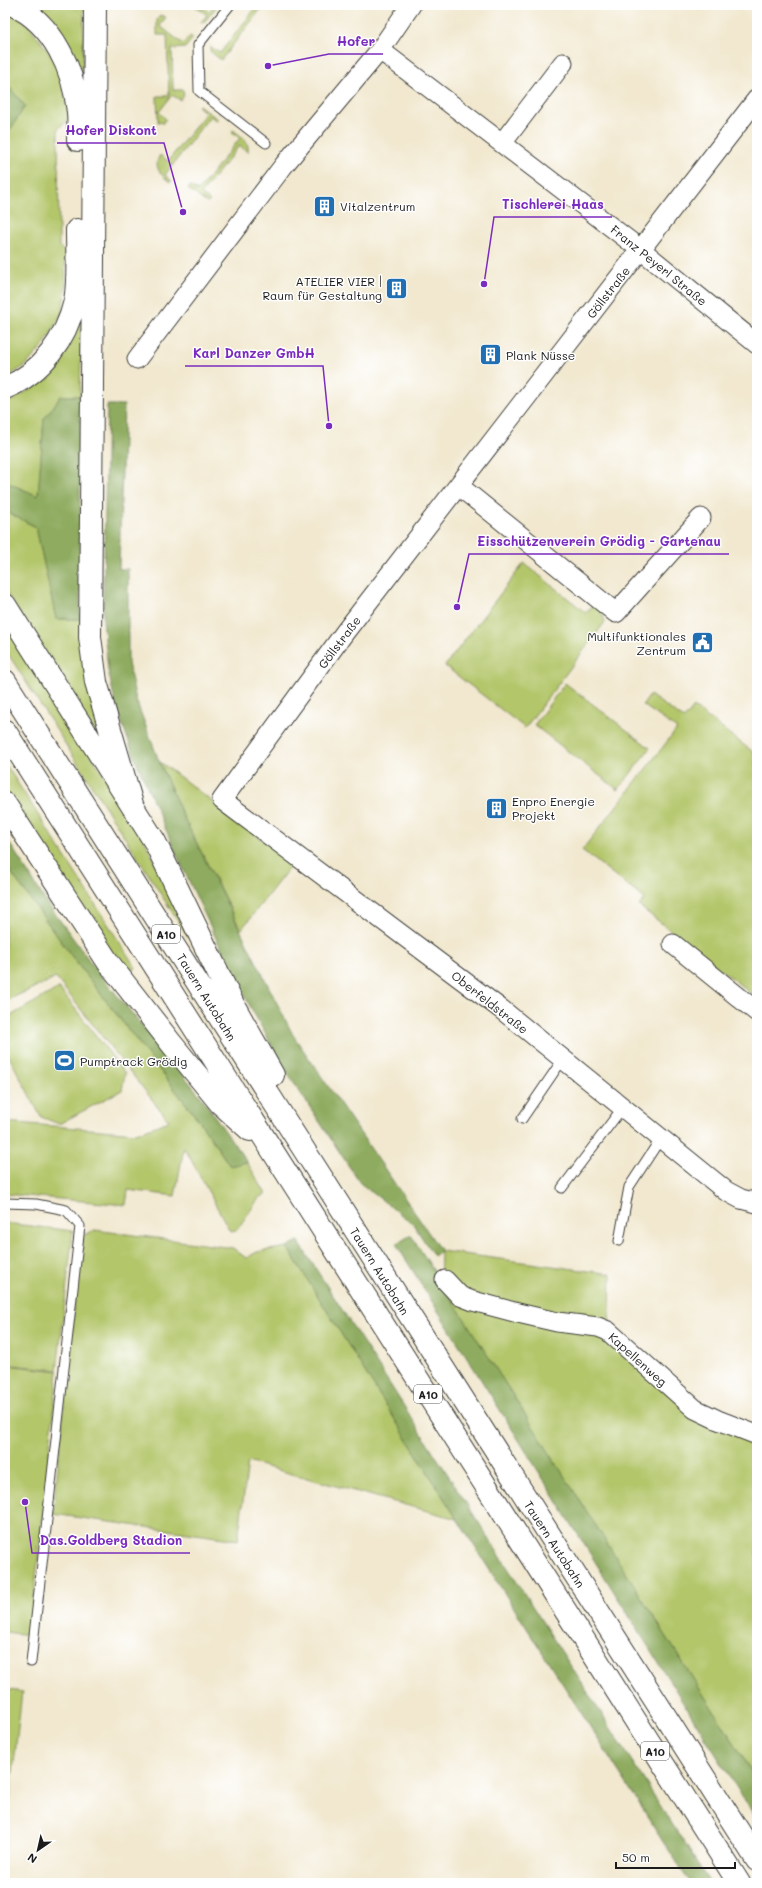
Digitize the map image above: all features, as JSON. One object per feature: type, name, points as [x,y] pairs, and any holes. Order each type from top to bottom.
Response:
[{"type":"highway","points":[[5,388],[14,384],[35,370],[52,354],[69,321],[75,299],[77,256],[78,112],[71,76],[59,50],[44,28],[21,9],[13,5]]},
{"type":"highway","points":[[95,5],[90,637],[96,682],[132,804]]},
{"type":"highway","points":[[5,605],[155,842],[238,1012],[267,1067],[305,1125],[327,1187]]},
{"type":"highway","name":"Tauern Autobahn","points":[[5,681],[757,1860]]},
{"type":"highway","name":"A10","points":[[5,731],[739,1883]]},
{"type":"highway","points":[[5,804],[108,962],[220,1103],[272,1150]]},
{"type":"street","points":[[137,359],[284,165],[380,50],[411,5]]},
{"type":"street","name":"Franz Peyerl Straße","points":[[380,50],[503,142],[757,344]]},
{"type":"street","points":[[503,142],[562,64]]},
{"type":"street","name":"Göllstraße","points":[[222,800],[345,632],[757,99]]},
{"type":"street","points":[[459,486],[616,613],[701,518]]},
{"type":"street","name":"Oberfeldstraße","points":[[222,800],[500,1009],[726,1191],[741,1200],[757,1203]]},
{"type":"street","points":[[673,944],[757,1012]]},
{"type":"street","name":"Kapellenweg","points":[[446,1280],[460,1296],[473,1301],[518,1313],[608,1331],[695,1408],[718,1420],[757,1435]]},
{"type":"lane","points":[[230,5],[198,45],[199,91],[266,143]]},
{"type":"lane","points":[[522,1119],[563,1059]]},
{"type":"lane","points":[[562,1188],[623,1108]]},
{"type":"lane","points":[[619,1241],[629,1187],[662,1138]]},
{"type":"lane","points":[[5,1203],[36,1204],[66,1210],[80,1226],[31,1662]]},
{"type":"green space","points":[[33,5],[84,5],[83,65],[81,70]]},
{"type":"green space","points":[[194,5],[200,5],[209,12],[214,5],[216,8],[204,22],[200,23],[207,15]]},
{"type":"green space","points":[[258,5],[264,5],[221,60],[210,51],[211,47],[220,53]]},
{"type":"green space","points":[[5,9],[26,22],[58,64],[70,118],[58,129],[59,246],[65,252],[66,285],[62,314],[44,345],[25,366],[5,378],[5,138],[25,106],[5,82]]},
{"type":"green space","points":[[160,15],[166,17],[160,26],[183,44],[190,36],[193,38],[185,48],[172,49],[173,90],[183,90],[184,96],[180,100],[172,95],[159,112],[166,119],[163,123],[158,122],[157,96],[169,96],[167,35],[157,35],[157,20]]},
{"type":"green space","points":[[5,82],[25,106],[5,138]]},
{"type":"green space","points":[[199,105],[219,120],[217,121],[210,116],[165,175],[172,181],[170,182],[163,176],[157,167],[158,159],[160,155],[168,161],[206,113],[198,106]]},
{"type":"green space","points":[[233,130],[246,142],[248,145],[248,152],[239,146],[201,194],[210,201],[207,203],[188,189],[190,186],[198,191],[240,138],[232,132]]},
{"type":"green space","points":[[82,305],[80,396],[61,396],[44,419],[38,496],[6,482],[5,484],[5,404],[36,386],[58,358]]},
{"type":"green space","points":[[61,396],[80,396],[80,619],[56,619],[36,527],[5,511],[6,482],[38,496],[44,419]]},
{"type":"green space","points":[[107,405],[124,405],[119,569],[128,569],[128,663],[136,700],[159,761],[183,816],[293,1035],[441,1251],[434,1256],[413,1224],[360,1183],[284,1068],[244,995],[214,934],[180,862],[135,759],[116,706],[108,670],[103,619]]},
{"type":"green space","points":[[5,511],[36,527],[56,619],[80,619],[106,750],[5,591]]},
{"type":"green space","points":[[524,563],[586,613],[595,603],[600,607],[605,622],[525,728],[445,666]]},
{"type":"green space","points":[[5,617],[145,841],[191,936],[188,937],[5,649]]},
{"type":"green space","points":[[565,683],[650,748],[618,790],[534,725]]},
{"type":"green space","points":[[650,695],[684,719],[694,707],[757,755],[757,998],[639,906],[645,899],[582,850],[677,729],[643,705]]},
{"type":"green space","points":[[159,761],[293,863],[241,930],[183,816]]},
{"type":"green space","points":[[5,763],[136,968],[125,975],[79,909],[5,793]]},
{"type":"green space","points":[[5,836],[45,900],[97,971],[199,1094],[247,1162],[230,1166],[200,1122],[76,962],[5,864]]},
{"type":"green space","points":[[5,864],[76,962],[200,1122],[230,1166],[247,1162],[266,1194],[259,1198],[237,1230],[230,1231],[184,1147],[175,1196],[128,1190],[126,1205],[5,1194],[5,1122],[136,1133],[169,1121],[56,978],[5,1001]]},
{"type":"green space","name":"Pumptrack Grödig","points":[[59,988],[125,1073],[122,1090],[59,1124],[41,1117],[5,1049],[5,1019]]},
{"type":"green space","points":[[5,1223],[73,1231],[57,1370],[5,1364]]},
{"type":"green space","points":[[95,1230],[233,1248],[246,1258],[257,1252],[287,1247],[457,1519],[248,1462],[238,1540],[53,1514],[80,1249],[84,1235]]},
{"type":"green space","points":[[411,1235],[757,1779],[757,1820],[396,1244]]},
{"type":"green space","points":[[298,1241],[710,1883],[690,1883],[457,1519],[287,1247]]},
{"type":"green space","points":[[441,1251],[611,1274],[609,1340],[685,1407],[757,1438],[757,1779],[440,1282]]},
{"type":"green space","points":[[5,1365],[58,1371],[30,1635],[5,1632]]},
{"type":"green space","points":[[5,1689],[22,1692],[5,1843]]},
{"type":"place","name":"Hofer","points":[[268,66]]},
{"type":"place","name":"Vitalzentrum","points":[[324,206]]},
{"type":"place","name":"Hofer Diskont","points":[[183,212]]},
{"type":"place","name":"Tischlerei Haas","points":[[484,284]]},
{"type":"place","name":"ATELIER VIER | Raum für Gestaltung","points":[[397,288]]},
{"type":"place","name":"Plank Nüsse","points":[[490,355]]},
{"type":"place","name":"Karl Danzer GmbH","points":[[329,426]]},
{"type":"place","name":"Eisschützenverein Grödig - Gartenau","points":[[457,607]]},
{"type":"place","name":"Multifunktionales Zentrum","points":[[702,643]]},
{"type":"place","name":"Enpro Energie Projekt","points":[[497,808]]},
{"type":"place","name":"Pumptrack Grödig","points":[[64,1061]]},
{"type":"place","name":"Das.Goldberg Stadion","points":[[25,1502]]}]
